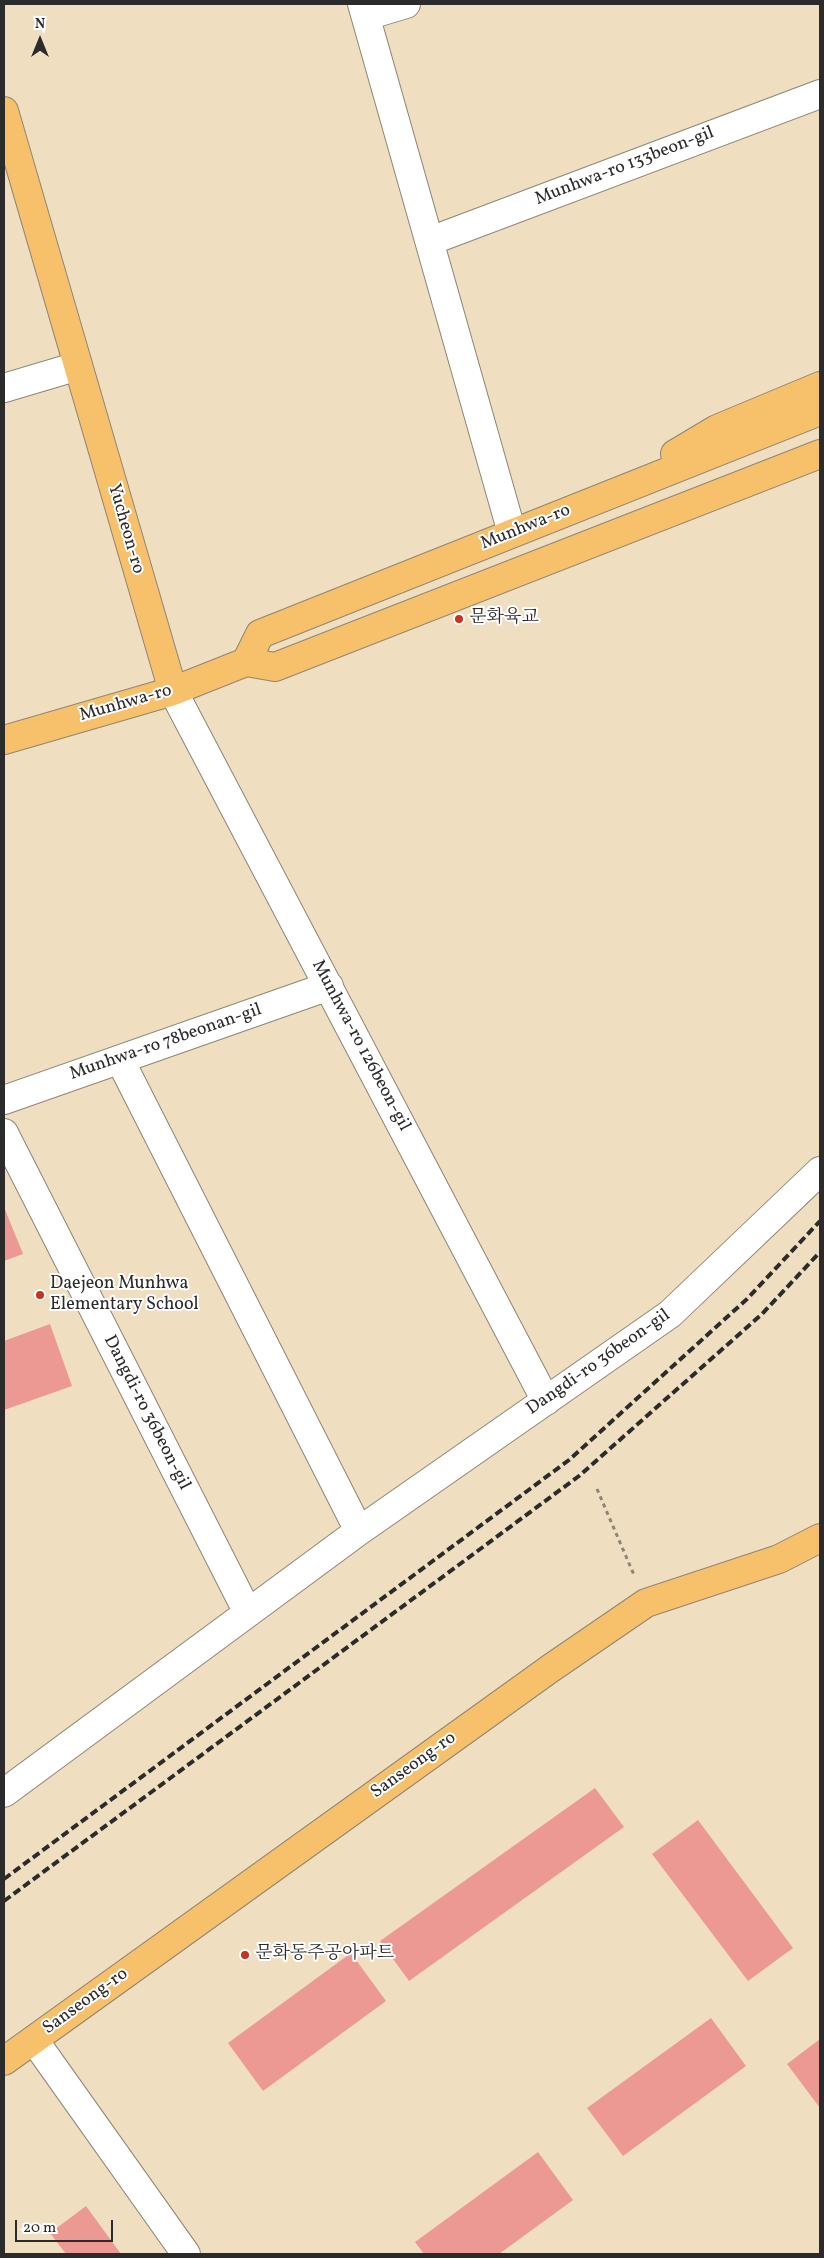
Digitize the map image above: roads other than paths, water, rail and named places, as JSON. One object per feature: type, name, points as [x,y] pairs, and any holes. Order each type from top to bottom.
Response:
[{"type":"main road","name":"Yucheon-ro","points":[[4,111],[10,153],[78,366],[173,691]]},
{"type":"main road","points":[[605,497],[717,429],[820,386]]},
{"type":"main road","name":"Munhwa-ro","points":[[4,740],[173,691],[246,662],[260,634],[820,411]]},
{"type":"main road","points":[[246,662],[275,667],[820,454]]},
{"type":"main road","points":[[649,521],[752,501],[820,473]]},
{"type":"main road","name":"Sanseong-ro","points":[[4,2061],[543,1673],[646,1603],[779,1559],[820,1538]]},
{"type":"street","points":[[406,4],[364,10],[512,533]]},
{"type":"street","name":"Munhwa-ro 133beon-gil","points":[[430,241],[820,94]]},
{"type":"street","points":[[4,388],[78,366]]},
{"type":"street","name":"Munhwa-ro 126beon-gil","points":[[173,691],[546,1401]]},
{"type":"street","name":"Munhwa-ro 78beonan-gil","points":[[4,1100],[329,986]]},
{"type":"street","points":[[120,1060],[359,1531]]},
{"type":"street","name":"Dangdi-ro 36beon-gil","points":[[4,1133],[248,1613]]},
{"type":"street","name":"Dangdi-ro 36beon-gil","points":[[4,1792],[359,1531],[670,1314],[820,1171]]},
{"type":"street","name":"Sanseong-ro","points":[[34,2040],[186,2254]]},
{"type":"railway","points":[[4,1879],[569,1460],[747,1299],[820,1221]]},
{"type":"railway","points":[[4,1901],[579,1476],[762,1314],[820,1252]]},
{"type":"place","name":"문화육교","points":[[459,619]]},
{"type":"place","name":"Daejeon Munhwa Elementary School","points":[[40,1295]]},
{"type":"place","name":"문화동주공아파트","points":[[245,1955]]}]
